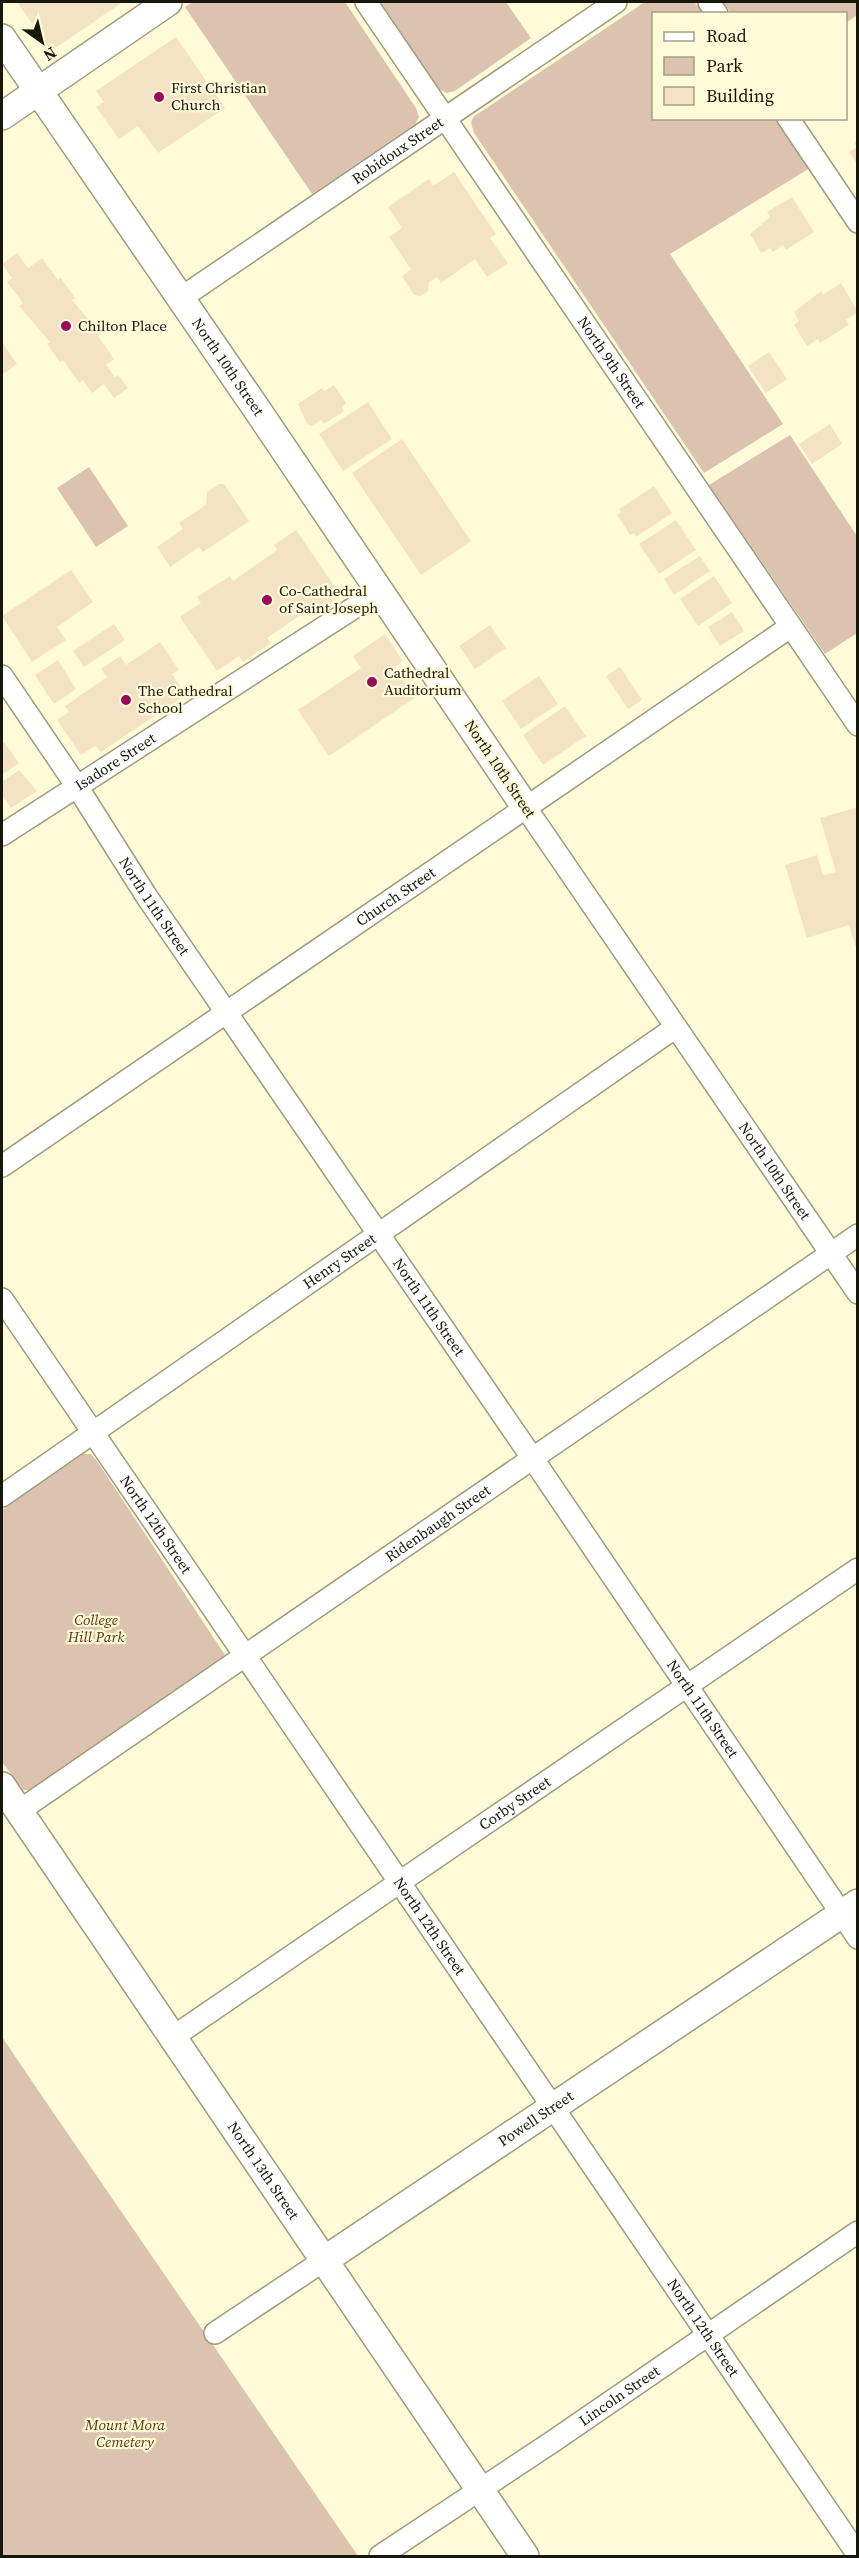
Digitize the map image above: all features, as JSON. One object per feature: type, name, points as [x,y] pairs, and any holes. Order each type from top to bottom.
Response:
[{"type":"street","points":[[2,116],[168,2]]},
{"type":"street","name":"North 9th Street","points":[[366,2],[858,725]]},
{"type":"street","name":"Robidoux Street","points":[[181,298],[616,2]]},
{"type":"street","name":"North 10th Street","points":[[2,38],[858,1293]]},
{"type":"street","points":[[789,120],[858,222]]},
{"type":"street","name":"Isadore Street","points":[[2,835],[380,591]]},
{"type":"street","name":"Church Street","points":[[2,1166],[790,627]]},
{"type":"street","name":"North 11th Street","points":[[2,676],[78,788],[147,897],[533,1459],[686,1687],[849,1909],[858,1938]]},
{"type":"street","name":"Henry Street","points":[[2,1496],[676,1027]]},
{"type":"street","name":"Ridenbaugh Street","points":[[6,1795],[245,1656],[858,1235]]},
{"type":"street","name":"North 12th Street","points":[[2,1299],[858,2555]]},
{"type":"street","name":"Corby Street","points":[[173,2037],[858,1569]]},
{"type":"street","name":"North 13th Street","points":[[6,1795],[525,2556]]},
{"type":"street","name":"Powell Street","points":[[215,2333],[849,1909]]},
{"type":"street","name":"Lincoln Street","points":[[380,2556],[858,2232]]},
{"type":"green space","points":[[193,2],[345,2],[416,108],[419,117],[415,124],[312,194],[185,7]]},
{"type":"green space","points":[[506,2],[531,38],[455,91],[447,93],[439,89],[381,3]]},
{"type":"green space","points":[[645,2],[694,2],[703,12],[652,12],[652,120],[777,120],[810,168],[670,254],[783,424],[704,473],[474,133],[471,123],[473,117]]},
{"type":"green space","points":[[723,2],[857,2],[857,15],[847,22],[847,12],[730,12]]},
{"type":"green space","points":[[790,435],[857,536],[857,633],[825,654],[709,485]]},
{"type":"green space","points":[[89,467],[128,526],[96,547],[57,488]]},
{"type":"green space","name":"College Hill Park","points":[[83,1454],[91,1454],[97,1461],[225,1655],[220,1661],[29,1790],[23,1790],[2,1762],[2,1510]]},
{"type":"green space","name":"Mount Mora Cemetery","points":[[2,2037],[46,2102],[358,2556],[2,2556]]},
{"type":"building","points":[[17,2],[123,2],[51,51]]},
{"type":"building","name":"First Christian Church","points":[[176,37],[225,108],[158,153],[138,126],[119,139],[96,107],[104,102],[96,91]]},
{"type":"building","points":[[858,140],[858,165],[849,152],[857,147],[854,142]]},
{"type":"building","points":[[454,172],[496,234],[490,238],[508,263],[487,277],[475,259],[441,283],[437,277],[429,282],[428,291],[421,296],[414,295],[402,276],[411,269],[389,237],[402,228],[388,207],[429,179],[433,186]]},
{"type":"building","points":[[792,197],[814,232],[786,250],[783,245],[773,252],[770,248],[761,253],[750,234],[770,217],[767,212]]},
{"type":"building","name":"Chilton Place","points":[[17,253],[28,268],[42,258],[58,280],[61,278],[75,298],[72,300],[101,334],[98,336],[114,359],[106,365],[128,388],[114,398],[104,384],[92,393],[83,380],[79,383],[63,360],[60,362],[47,344],[50,342],[19,306],[23,303],[7,282],[12,278],[2,264]]},
{"type":"building","points":[[841,283],[858,312],[846,320],[849,325],[820,343],[818,339],[807,346],[794,325],[799,321],[794,312],[821,291],[823,295]]},
{"type":"building","points":[[2,342],[17,364],[2,375]]},
{"type":"building","points":[[769,352],[787,379],[766,393],[748,366]]},
{"type":"building","points":[[334,385],[346,403],[342,407],[344,411],[324,424],[321,420],[312,426],[307,424],[298,404],[322,388],[324,391]]},
{"type":"building","points":[[368,402],[392,439],[343,471],[319,434]]},
{"type":"building","points":[[830,424],[842,444],[812,464],[799,444]]},
{"type":"building","points":[[402,439],[471,541],[421,575],[352,473]]},
{"type":"building","points":[[219,484],[224,484],[249,521],[203,552],[199,547],[170,567],[157,547],[183,529],[179,523],[206,505],[207,492]]},
{"type":"building","points":[[654,486],[672,513],[636,537],[634,533],[630,535],[617,515],[621,512],[619,509]]},
{"type":"building","points":[[676,520],[696,550],[659,574],[639,544]]},
{"type":"building","name":"Co-Cathedral of Saint Joseph","points":[[296,530],[341,596],[318,612],[314,606],[267,638],[271,643],[243,662],[239,656],[217,671],[180,617],[201,603],[197,597],[230,576],[233,581],[277,550],[274,545]]},
{"type":"building","points":[[700,556],[710,571],[674,595],[664,579]]},
{"type":"building","points":[[71,570],[93,602],[57,627],[66,640],[32,662],[2,616]]},
{"type":"building","points":[[714,576],[732,603],[698,626],[680,599]]},
{"type":"building","points":[[732,612],[744,631],[720,646],[708,627]]},
{"type":"building","points":[[114,624],[125,640],[84,667],[73,651]]},
{"type":"building","points":[[490,625],[506,648],[475,669],[459,646]]},
{"type":"building","name":"Cathedral Auditorium","points":[[385,634],[403,661],[395,667],[416,697],[329,756],[298,710],[361,668],[353,656]]},
{"type":"building","name":"The Cathedral School","points":[[160,642],[179,670],[172,674],[186,695],[101,752],[95,746],[81,755],[57,720],[69,712],[65,706],[107,677],[101,669],[120,656],[126,665]]},
{"type":"building","points":[[58,660],[76,689],[54,704],[35,675]]},
{"type":"building","points":[[620,667],[642,700],[628,709],[606,676]]},
{"type":"building","points":[[539,676],[558,704],[521,729],[502,701]]},
{"type":"building","points":[[565,706],[586,736],[543,765],[523,735]]},
{"type":"building","points":[[4,742],[19,763],[2,775],[2,743]]},
{"type":"building","points":[[19,770],[37,791],[11,808],[2,795],[2,782]]},
{"type":"building","points":[[858,807],[857,951],[849,925],[807,938],[785,865],[817,855],[823,875],[836,872],[820,818]]},
{"type":"place","name":"First Christian Church","points":[[159,97]]},
{"type":"place","name":"Chilton Place","points":[[66,326]]},
{"type":"place","name":"Co-Cathedral of Saint Joseph","points":[[267,600]]},
{"type":"place","name":"Cathedral Auditorium","points":[[372,682]]},
{"type":"place","name":"The Cathedral School","points":[[126,700]]}]
